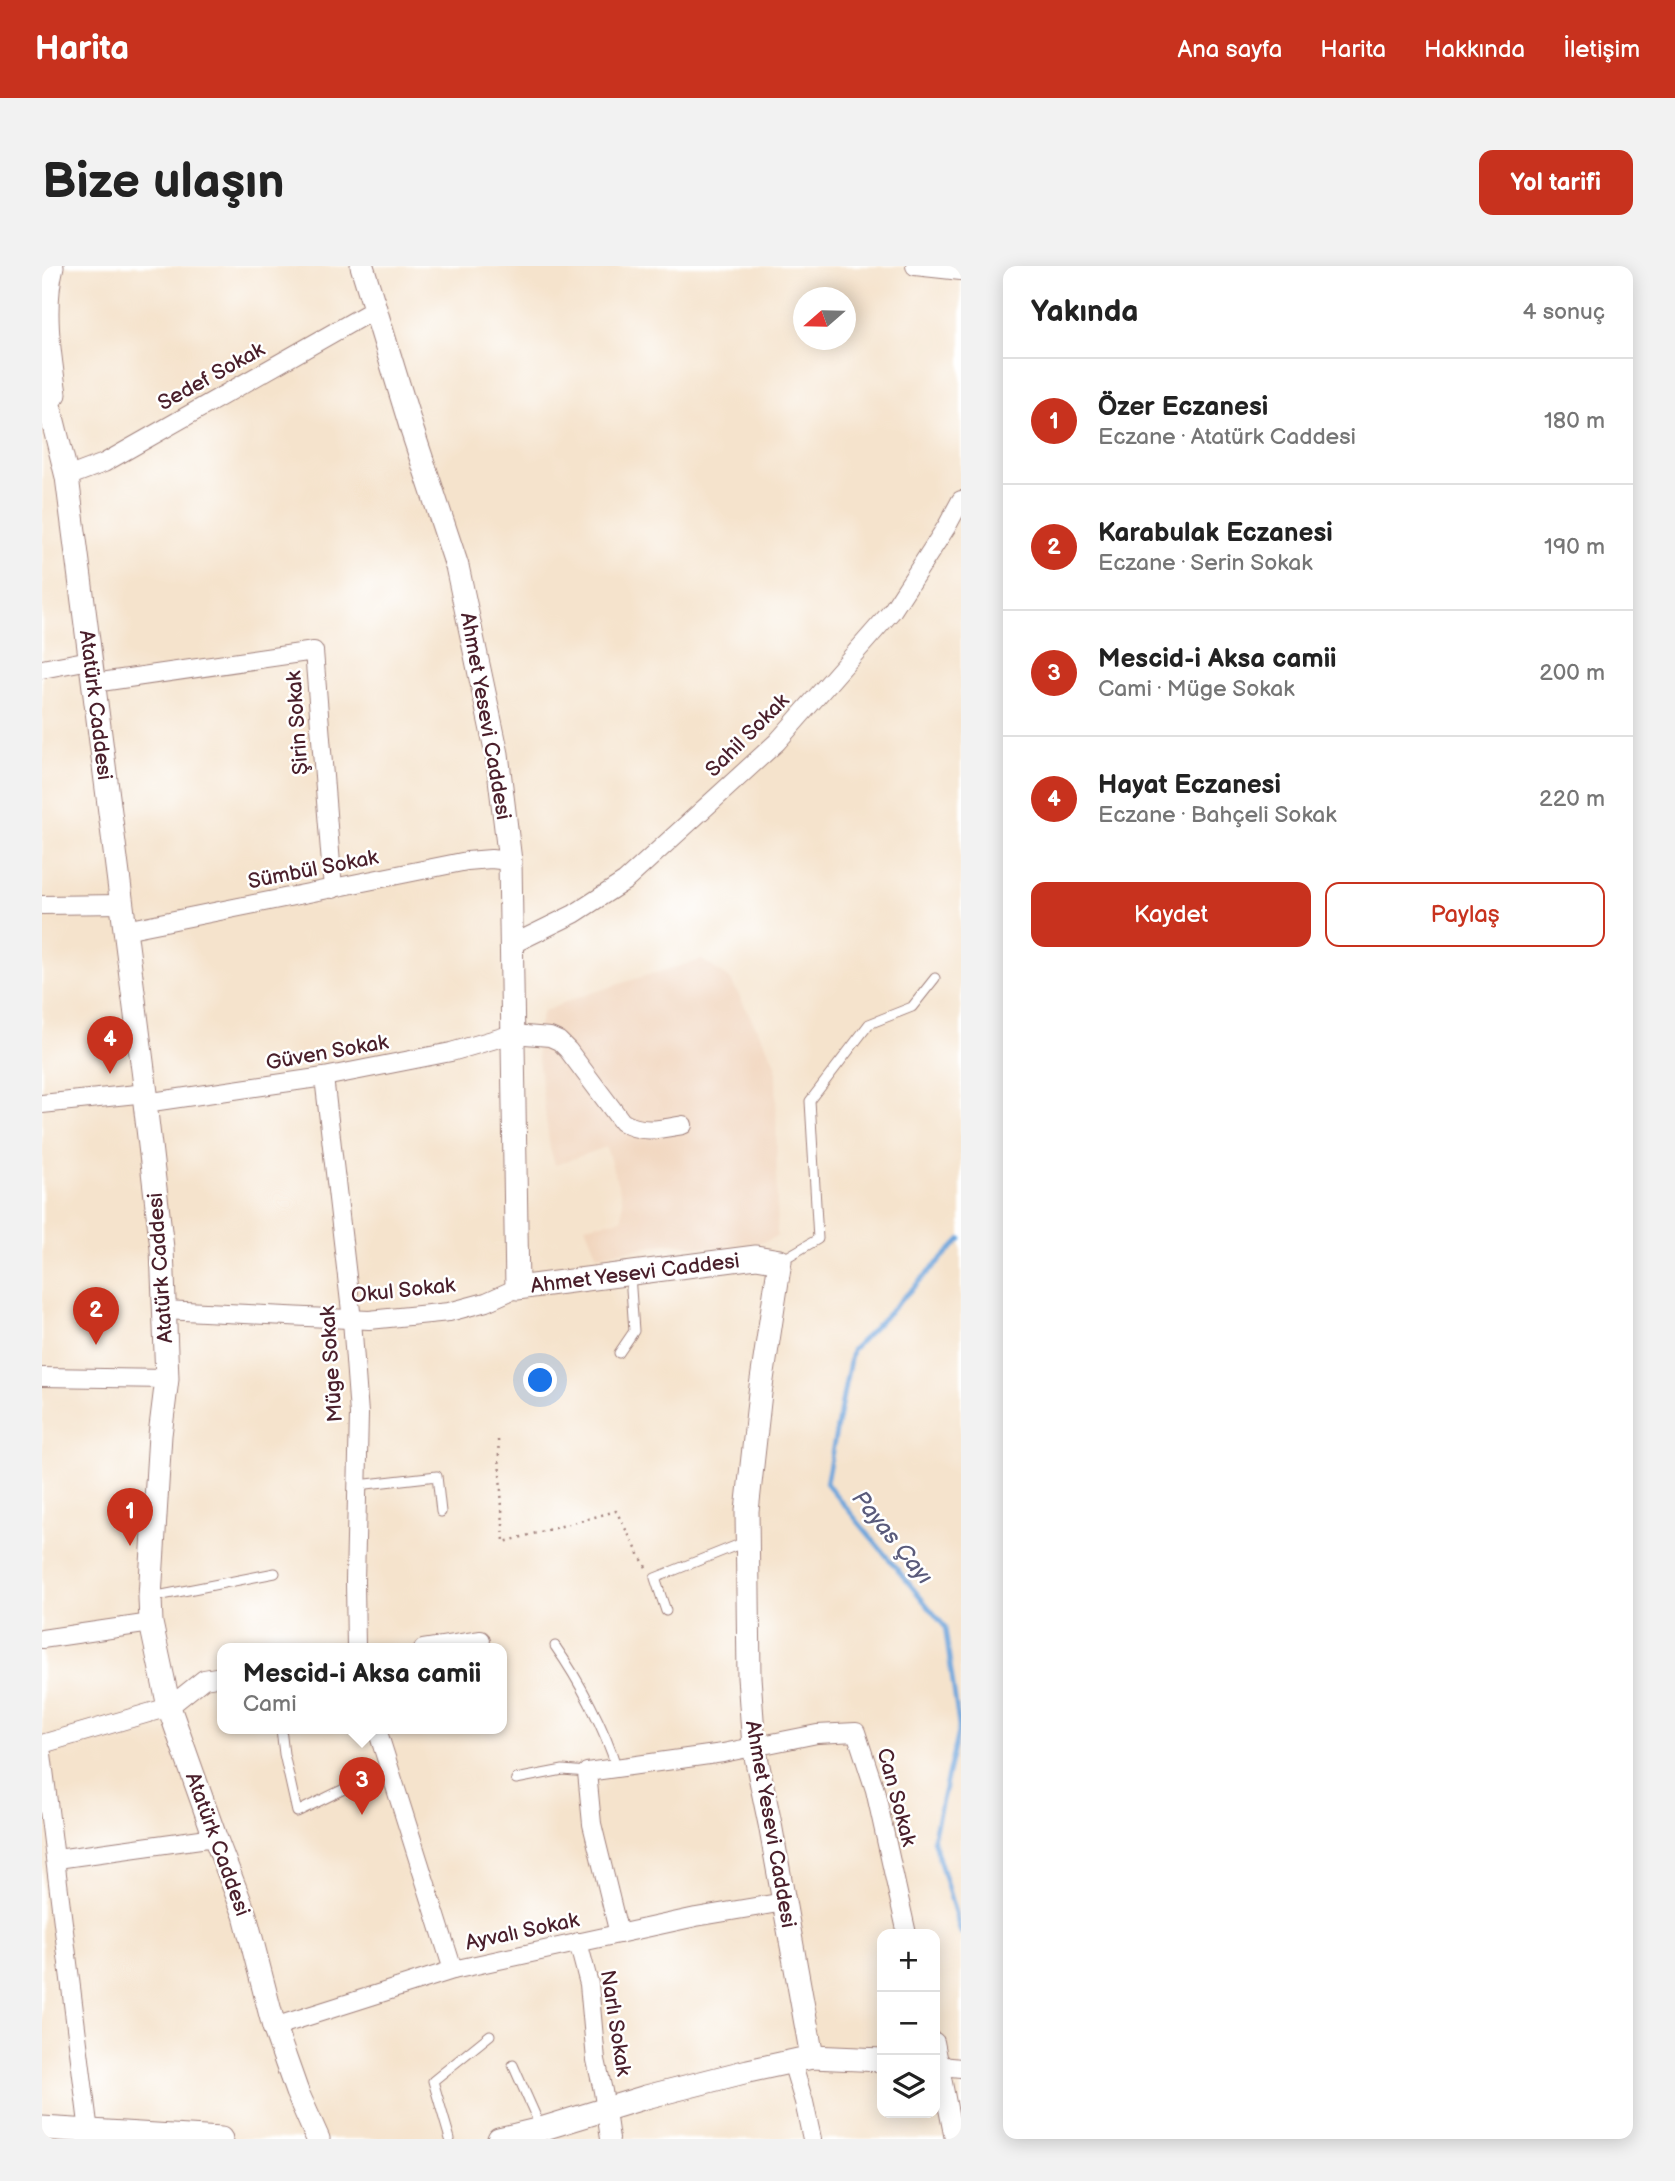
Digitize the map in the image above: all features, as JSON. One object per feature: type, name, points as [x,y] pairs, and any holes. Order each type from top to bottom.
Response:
[{"type":"street","name":"Ahmet Yesevi Caddesi","points":[[362,266],[457,566],[497,754],[510,861],[517,1288],[756,1257],[780,1261],[747,1511],[749,1677],[754,1747],[784,1902],[802,2059]]},
{"type":"street","points":[[915,266],[961,271]]},
{"type":"street","points":[[47,280],[51,368],[67,477]]},
{"type":"street","name":"Sedef Sokak","points":[[67,477],[104,463],[375,309]]},
{"type":"street","name":"Atatürk Caddesi","points":[[42,377],[67,477],[146,1098],[162,1248],[167,1379],[159,1435],[150,1597],[151,1623],[169,1707],[245,1915],[274,2027],[297,2092],[318,2139]]},
{"type":"street","name":"Sahil Sokak","points":[[511,945],[574,914],[625,881],[777,742],[892,611],[961,500]]},
{"type":"street","name":"Şirin Sokak","points":[[94,683],[314,651],[333,889]]},
{"type":"street","points":[[42,669],[90,660]]},
{"type":"street","name":"Sümbül Sokak","points":[[125,930],[467,861],[510,861]]},
{"type":"street","points":[[42,905],[122,904]]},
{"type":"street","points":[[513,1034],[550,1037],[559,1041],[622,1122],[634,1129],[651,1130],[683,1125]]},
{"type":"street","name":"Güven Sokak","points":[[42,1104],[146,1098],[324,1077],[451,1052],[513,1034]]},
{"type":"street","name":"Müge Sokak","points":[[324,1077],[352,1320],[359,1414],[356,1643]]},
{"type":"street","name":"Okul Sokak","points":[[164,1310],[369,1320],[449,1312],[486,1302],[517,1288]]},
{"type":"street","points":[[42,1377],[167,1379]]},
{"type":"street","points":[[42,1639],[151,1623]]},
{"type":"street","points":[[462,1643],[481,1640]]},
{"type":"street","points":[[42,1744],[169,1707],[204,1678],[217,1677]]},
{"type":"street","name":"Can Sokak","points":[[754,1747],[817,1734],[856,1732],[876,1790],[906,1929]]},
{"type":"street","points":[[379,1734],[453,1970]]},
{"type":"street","points":[[619,1934],[592,1824],[587,1773],[754,1747]]},
{"type":"street","points":[[42,1754],[89,2132]]},
{"type":"street","points":[[57,1859],[215,1837]]},
{"type":"street","name":"Ayvalı Sokak","points":[[274,2027],[453,1970],[696,1917],[784,1902]]},
{"type":"street","name":"Narlı Sokak","points":[[578,1942],[589,1984],[596,2060],[610,2139]]},
{"type":"street","points":[[499,2139],[606,2111],[646,2097],[802,2059],[877,2060]]},
{"type":"street","points":[[802,2059],[804,2102],[812,2139]]},
{"type":"street","points":[[946,2067],[954,2139]]},
{"type":"street","points":[[42,2128],[125,2137],[221,2139]]},
{"type":"lane","points":[[780,1261],[818,1239],[810,1101],[870,1024],[912,1007],[935,978]]},
{"type":"lane","points":[[619,1353],[634,1331],[630,1273]]},
{"type":"lane","points":[[358,1485],[437,1476],[441,1512]]},
{"type":"lane","points":[[666,1611],[655,1578],[747,1541]]},
{"type":"lane","points":[[150,1597],[275,1573]]},
{"type":"lane","points":[[555,1646],[573,1671],[612,1752],[617,1769]]},
{"type":"lane","points":[[282,1734],[297,1812],[389,1768]]},
{"type":"lane","points":[[516,1780],[563,1770],[587,1773]]},
{"type":"lane","points":[[450,2139],[433,2081],[489,2035]]},
{"type":"lane","points":[[513,2065],[541,2129]]},
{"type":"path","points":[[498,1440],[504,1542],[616,1511],[645,1568],[655,1578]]},
{"type":"shaded area","points":[[702,960],[730,979],[776,1064],[777,1236],[764,1242],[709,1248],[673,1243],[597,1255],[585,1226],[622,1219],[623,1201],[606,1147],[555,1165],[550,1148],[535,1037],[543,1012],[576,998]]},
{"type":"waterway","name":"Payas Çayı","points":[[961,1239],[852,1350],[826,1483],[945,1627],[959,1727],[933,1839],[961,1933]]},
{"type":"place","name":"Hayat Eczanesi","points":[[110,1074]]},
{"type":"place","name":"Karabulak Eczanesi","points":[[96,1345]]},
{"type":"place","name":"Özer Eczanesi","points":[[130,1546]]},
{"type":"place","name":"Mescid-i Aksa camii","points":[[362,1815]]}]
